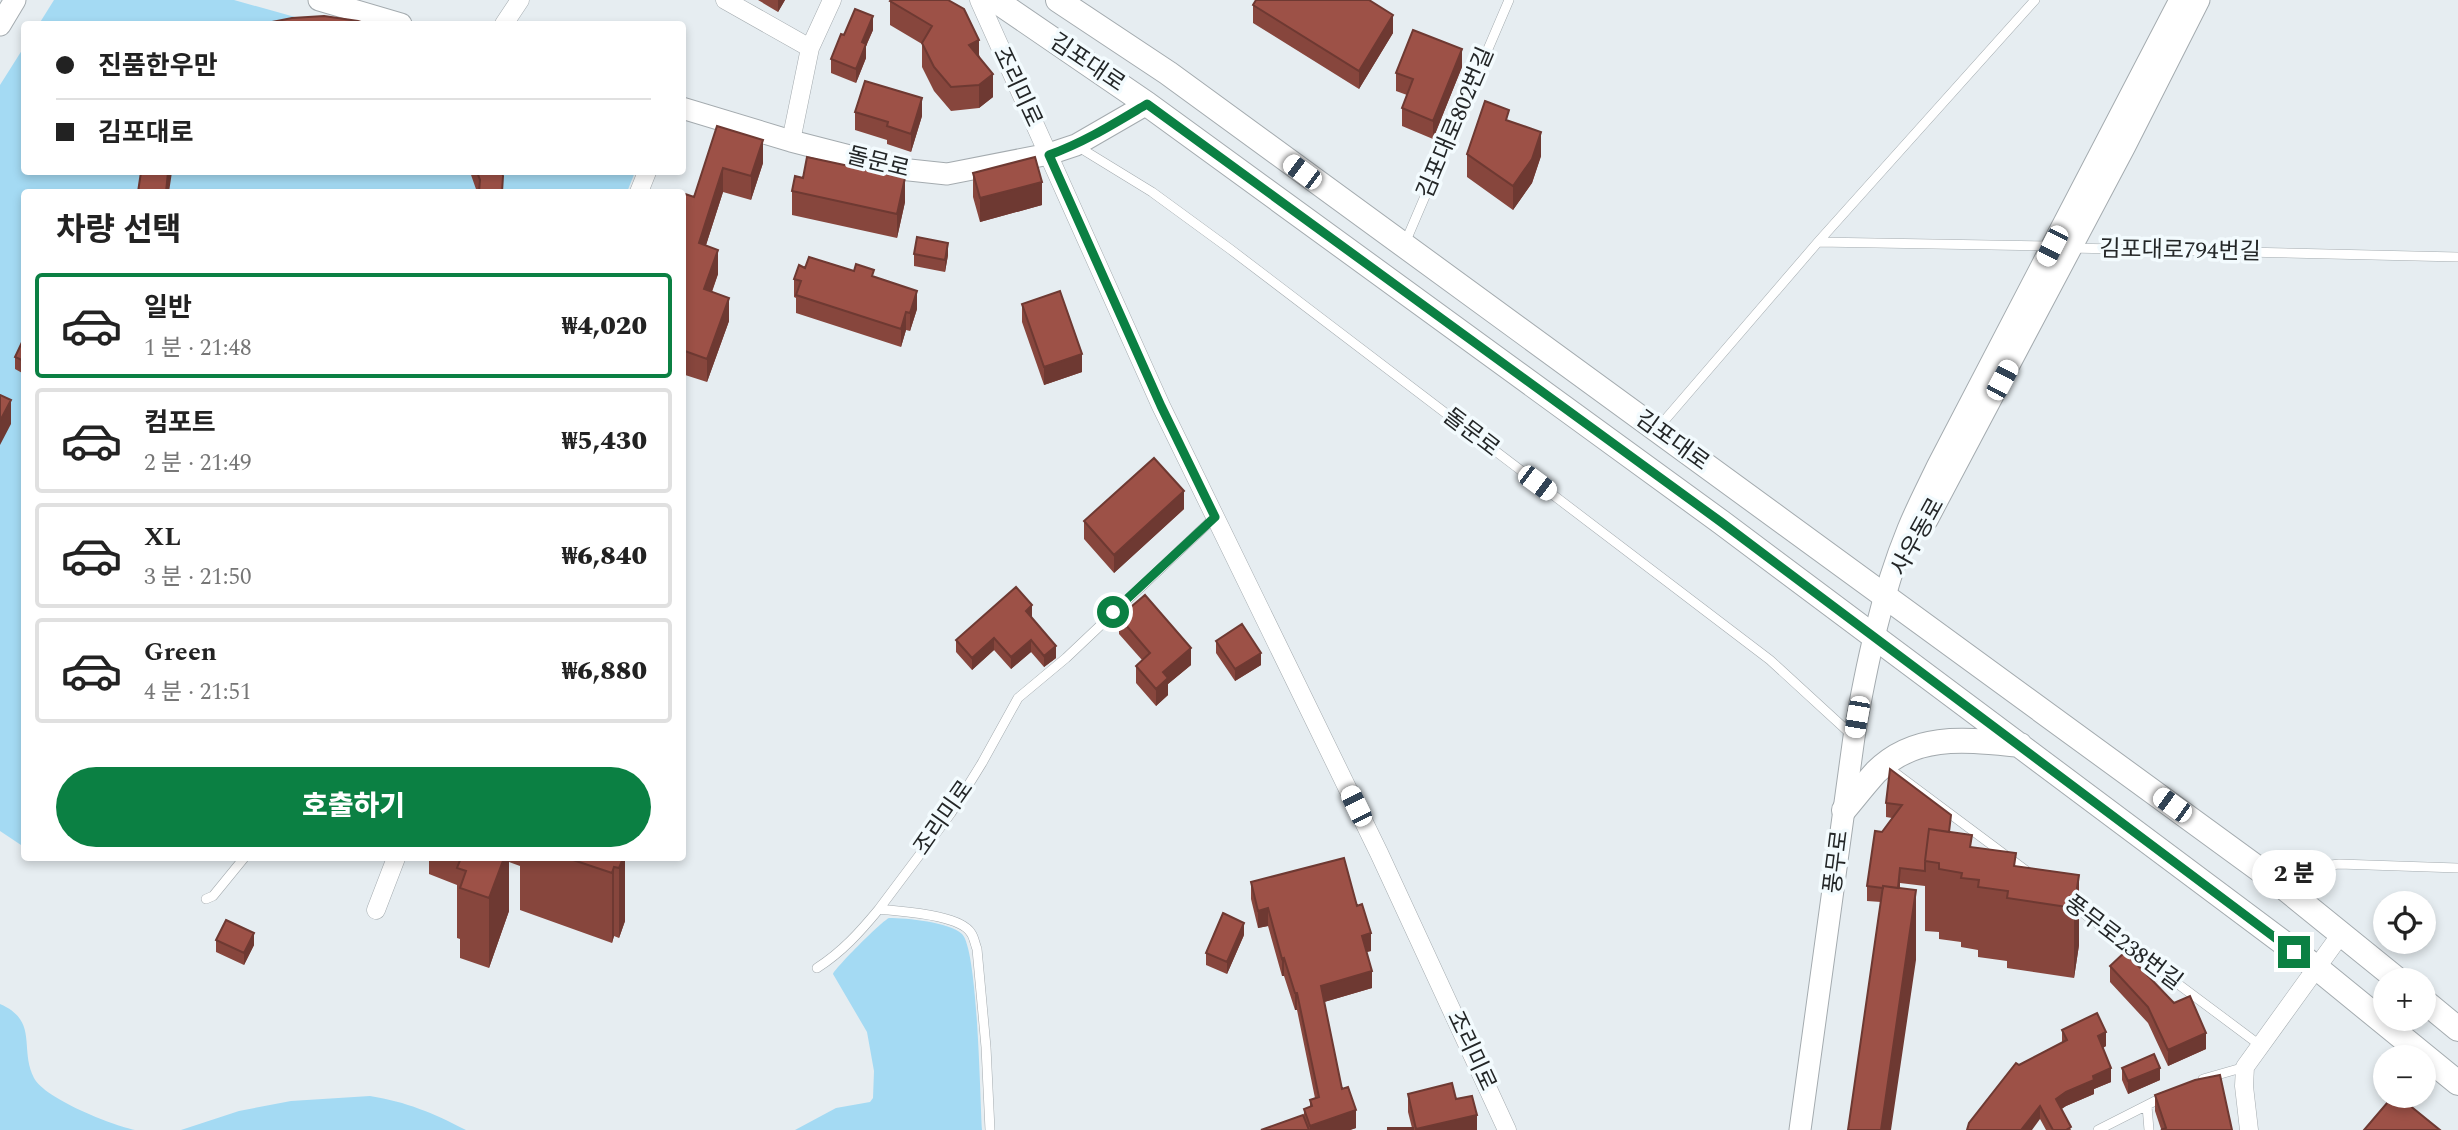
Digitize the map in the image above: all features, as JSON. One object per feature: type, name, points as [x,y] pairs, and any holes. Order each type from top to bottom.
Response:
[{"type":"main road","name":"김포대로","points":[[995,0],[1147,104],[1721,522],[2316,968],[2458,1083]]},
{"type":"main road","name":"김포대로","points":[[1058,0],[1168,73],[1885,596],[2282,886],[2383,968]]},
{"type":"main road","points":[[1079,0],[1168,73]]},
{"type":"main road","points":[[1844,810],[1885,765],[1913,747],[1936,741],[1967,740],[2021,746]]},
{"type":"main road","points":[[2436,1011],[2458,1029]]},
{"type":"street","points":[[0,25],[15,0]]},
{"type":"street","points":[[319,0],[391,21]]},
{"type":"street","points":[[506,21],[520,0]]},
{"type":"street","points":[[725,0],[810,48]]},
{"type":"street","points":[[791,141],[810,48],[832,0]]},
{"type":"street","name":"조리미로","points":[[979,0],[1161,406],[1379,853],[1507,1130]]},
{"type":"street","name":"사우동로","points":[[1885,596],[2062,247],[2180,0]]},
{"type":"street","name":"사우동로","points":[[2062,247],[2199,0]]},
{"type":"street","name":"돌문로","points":[[686,109],[791,141],[922,173],[947,174],[1049,155],[1076,145],[1147,104]]},
{"type":"street","name":"풍무로","points":[[1800,1130],[1854,737],[1885,596]]},
{"type":"street","points":[[376,910],[395,861]]},
{"type":"street","points":[[2249,1130],[2244,1086],[2245,1067],[2342,934]]},
{"type":"lane","name":"김포대로802번길","points":[[1404,246],[1509,0]]},
{"type":"lane","points":[[1657,430],[1818,242],[2035,0]]},
{"type":"lane","name":"돌문로","points":[[1076,145],[1152,192],[1230,249],[1770,660],[1854,737]]},
{"type":"lane","name":"김포대로794번길","points":[[1818,242],[2458,257]]},
{"type":"lane","name":"조리미로","points":[[817,968],[858,935],[951,813],[1018,698],[1066,658],[1215,517]]},
{"type":"lane","points":[[1885,765],[2039,879]]},
{"type":"lane","points":[[206,899],[213,896],[242,861]]},
{"type":"lane","points":[[2282,886],[2303,872],[2320,866],[2339,864],[2458,868]]},
{"type":"lane","name":"풍무로238번길","points":[[2061,896],[2261,1046]]},
{"type":"lane","points":[[878,909],[952,920],[964,925],[972,934],[977,949],[990,1130]]},
{"type":"lane","points":[[2194,1083],[2245,1067]]},
{"type":"lane","points":[[2098,1130],[2173,1092]]},
{"type":"lane","points":[[2147,1106],[2149,1130]]},
{"type":"shaded area","points":[[54,0],[234,0],[309,21],[41,21]]},
{"type":"shaded area","points":[[21,52],[21,175],[634,175],[628,189],[21,189],[21,845],[0,831],[0,85]]},
{"type":"shaded area","points":[[889,918],[948,926],[962,934],[972,967],[975,995],[982,1130],[795,1130],[836,1108],[870,1102],[873,1098],[874,1071],[867,1032],[833,974],[878,926]]},
{"type":"shaded area","points":[[0,1004],[12,1011],[24,1027],[30,1067],[41,1086],[80,1110],[135,1130],[0,1130]]},
{"type":"shaded area","points":[[370,1096],[420,1109],[466,1130],[181,1130],[239,1111],[291,1101]]},
{"type":"building","points":[[891,0],[948,0],[964,9],[979,40],[969,45],[993,74],[979,85],[951,87],[934,67],[922,43],[932,26]]},
{"type":"building","points":[[1256,0],[1369,0],[1393,15],[1359,71],[1253,5]]},
{"type":"building","points":[[855,9],[873,16],[862,42],[866,44],[856,69],[831,59]]},
{"type":"building","points":[[324,16],[358,21],[277,21]]},
{"type":"building","points":[[1413,30],[1462,49],[1433,121],[1402,108],[1413,79],[1396,73]]},
{"type":"building","points":[[865,81],[922,98],[911,134],[887,126],[888,122],[855,112]]},
{"type":"building","points":[[1485,101],[1509,110],[1506,120],[1541,132],[1532,159],[1513,186],[1467,154]]},
{"type":"building","points":[[717,126],[763,140],[751,176],[723,168],[699,243],[718,250],[704,289],[729,298],[707,359],[686,351],[686,194],[694,197]]},
{"type":"building","points":[[807,157],[905,178],[897,214],[792,191],[795,176],[803,178]]},
{"type":"building","points":[[1035,157],[1042,182],[980,198],[973,173]]},
{"type":"building","points":[[141,175],[168,175],[166,189],[138,189]]},
{"type":"building","points":[[478,175],[503,175],[502,189],[479,189]]},
{"type":"building","points":[[917,237],[948,243],[945,260],[914,254]]},
{"type":"building","points":[[809,257],[854,271],[856,264],[874,270],[872,276],[917,291],[901,329],[796,295],[801,281],[794,279],[799,265],[805,268]]},
{"type":"building","points":[[1060,291],[1082,354],[1044,367],[1022,304]]},
{"type":"building","points":[[21,344],[21,360],[15,357]]},
{"type":"building","points":[[0,395],[11,400],[0,421]]},
{"type":"building","points":[[1154,458],[1184,491],[1114,555],[1084,521]]},
{"type":"building","points":[[1016,587],[1032,605],[1026,611],[1056,646],[1044,656],[1031,640],[1011,657],[994,638],[972,658],[956,640]]},
{"type":"building","points":[[1145,595],[1191,648],[1163,672],[1168,678],[1156,689],[1136,666],[1150,653],[1119,617]]},
{"type":"building","points":[[1242,624],[1261,653],[1235,669],[1216,641]]},
{"type":"building","points":[[1890,769],[1951,815],[1949,832],[1929,829],[1925,871],[1900,868],[1898,888],[1867,886],[1875,831],[1882,832],[1902,805],[1886,803]]},
{"type":"building","points":[[1929,829],[1972,835],[1970,847],[2016,853],[2014,866],[2079,875],[2074,908],[2007,898],[2008,891],[1978,887],[1979,880],[1961,878],[1962,873],[1939,869],[1939,863],[1925,861]]},
{"type":"building","points":[[1344,858],[1357,906],[1362,904],[1371,933],[1362,936],[1372,971],[1321,986],[1342,1089],[1348,1087],[1356,1110],[1310,1126],[1304,1109],[1312,1106],[1310,1100],[1319,1097],[1297,993],[1284,958],[1282,959],[1268,908],[1258,911],[1251,882]]},
{"type":"building","points":[[460,861],[503,861],[489,898],[460,888],[466,871],[457,868]]},
{"type":"building","points":[[576,861],[622,861],[619,868],[614,867],[612,873]]},
{"type":"building","points":[[1883,886],[1916,890],[1881,1130],[1848,1130]]},
{"type":"building","points":[[1223,913],[1244,923],[1227,962],[1206,953]]},
{"type":"building","points":[[226,920],[254,933],[244,953],[216,940]]},
{"type":"building","points":[[2125,952],[2174,1003],[2190,996],[2206,1033],[2168,1050],[2148,1007],[2110,966]]},
{"type":"building","points":[[2097,1013],[2106,1032],[2098,1036],[2111,1068],[2093,1076],[2094,1080],[2056,1099],[2071,1127],[2066,1130],[2053,1130],[2040,1106],[2021,1130],[1967,1130],[1969,1123],[2016,1063],[2019,1065],[2067,1040],[2062,1030]]},
{"type":"building","points":[[2154,1054],[2160,1068],[2128,1081],[2122,1068]]},
{"type":"building","points":[[2220,1075],[2232,1130],[2161,1130],[2166,1128],[2155,1095],[2195,1080]]},
{"type":"building","points":[[1452,1083],[1456,1099],[1472,1096],[1477,1115],[1416,1129],[1408,1094]]},
{"type":"building","points":[[2383,1108],[2413,1108],[2440,1130],[2364,1130]]},
{"type":"building","points":[[1303,1115],[1309,1130],[1261,1130]]},
{"type":"building","points":[[1413,1128],[1413,1130],[1388,1130]]},
{"type":"route","points":[[1113,612],[1215,517],[1161,406],[1049,155],[1076,145],[1147,104],[1721,522],[2294,952]]}]
